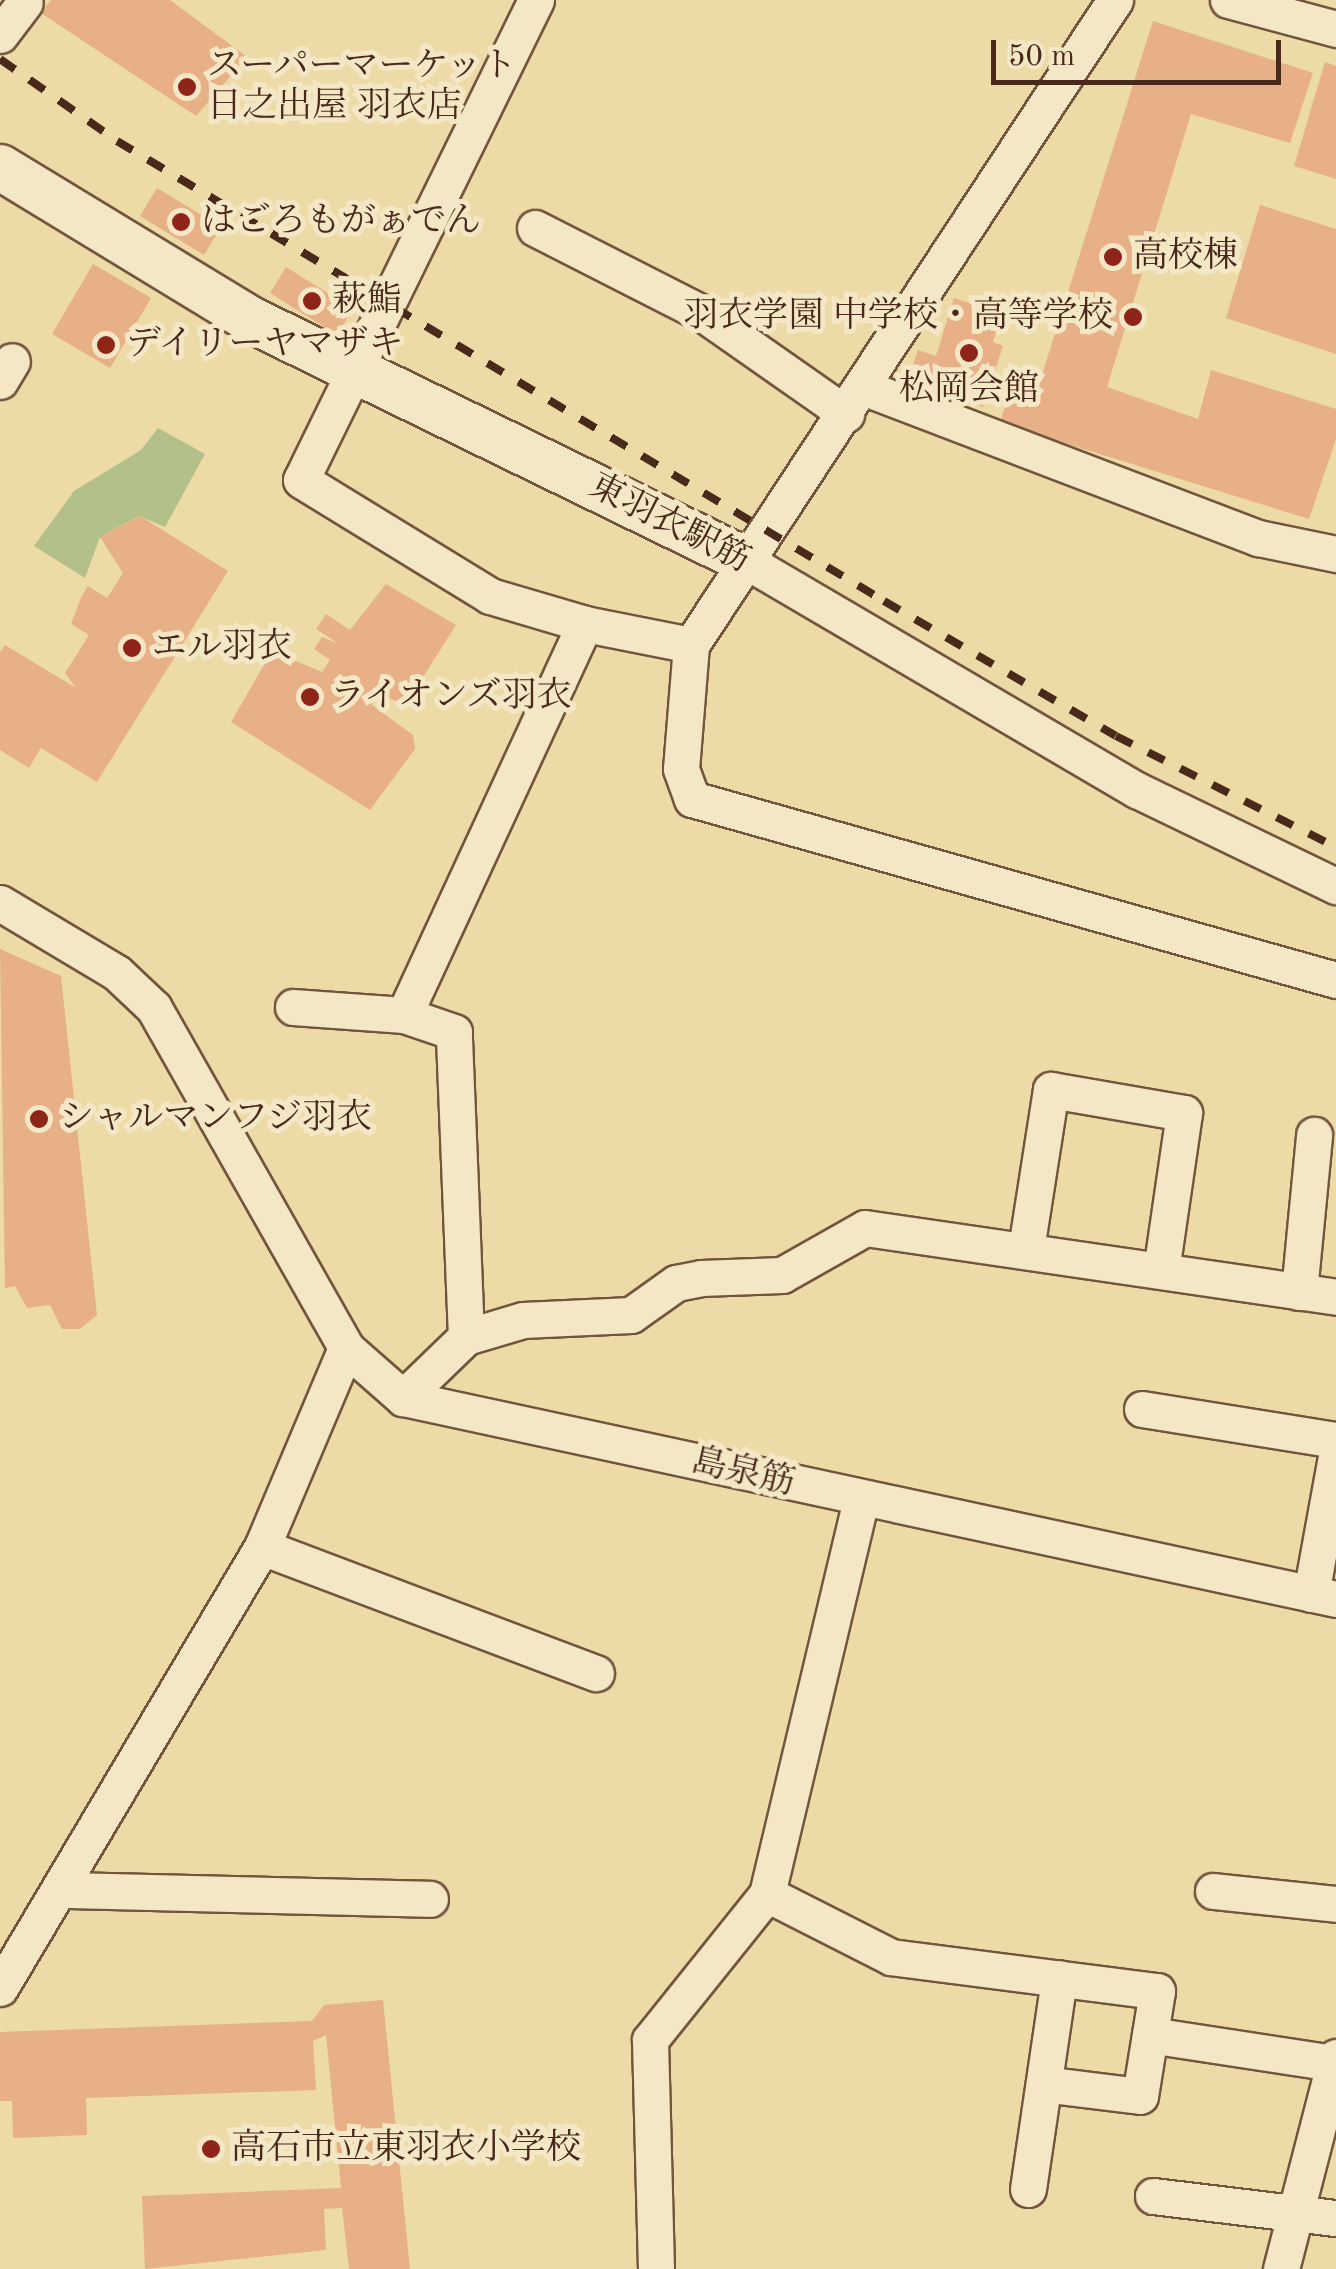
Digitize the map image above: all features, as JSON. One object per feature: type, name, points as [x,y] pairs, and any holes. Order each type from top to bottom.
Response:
[{"type":"street","points":[[0,35],[25,0]]},
{"type":"street","points":[[536,0],[301,480],[490,596],[585,624],[691,645]]},
{"type":"street","points":[[1115,0],[855,401],[740,558],[691,645],[681,768],[692,799],[1336,980]]},
{"type":"street","points":[[1228,0],[1336,29]]},
{"type":"street","name":"東羽衣駅筋","points":[[0,167],[352,372],[740,558],[1137,790],[1336,886]]},
{"type":"street","points":[[535,228],[702,313],[855,401],[1258,538],[1336,554]]},
{"type":"street","points":[[404,1015],[585,624]]},
{"type":"street","name":"島泉筋","points":[[0,904],[118,973],[154,1008],[346,1348],[403,1398],[1324,1597]]},
{"type":"street","points":[[294,1007],[362,1019],[404,1015],[454,1032],[466,1337]]},
{"type":"street","points":[[1026,1248],[1051,1090],[1184,1113],[1161,1270]]},
{"type":"street","points":[[1300,1292],[1324,1174],[1314,1134]]},
{"type":"street","points":[[403,1398],[466,1337],[523,1320],[631,1314],[701,1278],[782,1276],[864,1228],[1026,1248],[1336,1297]]},
{"type":"street","points":[[0,1988],[65,1890],[262,1547],[346,1348]]},
{"type":"street","points":[[1142,1409],[1336,1440]]},
{"type":"street","points":[[1324,1597],[1336,1456]]},
{"type":"street","points":[[656,2269],[650,2040],[767,1894],[862,1500]]},
{"type":"street","points":[[262,1547],[596,1674]]},
{"type":"street","points":[[65,1890],[430,1899]]},
{"type":"street","points":[[1213,1891],[1336,1904]]},
{"type":"street","points":[[767,1894],[890,1957],[1157,1990],[1140,2096],[1044,2084]]},
{"type":"street","points":[[1028,2189],[1059,1978]]},
{"type":"street","points":[[1150,2035],[1335,2060],[1282,2269]]},
{"type":"street","points":[[1153,2196],[1336,2218]]},
{"type":"green space","points":[[158,428],[205,454],[165,527],[139,516],[100,537],[85,578],[34,546],[74,491],[141,450]]},
{"type":"building","name":"スーパーマーケット 日之出屋 羽衣店","points":[[51,0],[170,0],[247,57],[196,116],[41,13]]},
{"type":"building","name":"高校棟","points":[[1153,21],[1313,73],[1290,143],[1191,114],[1107,387],[1198,419],[1211,370],[1336,409],[1336,439],[1309,519],[1000,423],[1015,371],[1041,378]]},
{"type":"building","points":[[1325,62],[1336,66],[1336,179],[1294,166]]},
{"type":"building","name":"はごろもがぁでん","points":[[157,188],[221,227],[204,255],[140,216]]},
{"type":"building","points":[[1260,205],[1336,229],[1336,354],[1226,318]]},
{"type":"building","points":[[93,264],[151,298],[110,368],[52,334]]},
{"type":"building","name":"萩鮨","points":[[286,267],[353,309],[337,335],[270,293]]},
{"type":"building","name":"松岡会館","points":[[954,298],[1002,314],[993,342],[1003,346],[983,407],[907,382],[918,350],[936,356]]},
{"type":"building","name":"エル羽衣","points":[[140,516],[228,571],[97,782],[41,748],[29,768],[0,750],[0,652],[5,645],[76,688],[65,673],[89,635],[71,624],[81,598],[88,586],[107,598],[123,573],[100,537]]},
{"type":"building","name":"ライオンズ羽衣","points":[[386,584],[456,625],[406,704],[378,695],[372,705],[413,735],[415,749],[370,810],[231,722],[272,651],[322,672],[330,660],[314,649],[322,637],[339,644],[316,629],[326,614],[350,630]]},
{"type":"building","name":"シャルマンフジ羽衣","points":[[0,949],[61,976],[97,1315],[80,1329],[62,1329],[50,1305],[27,1308],[15,1286],[5,1288]]},
{"type":"building","points":[[383,2000],[410,2269],[349,2269],[342,2208],[324,2209],[326,2250],[145,2269],[142,2196],[341,2188],[326,2035],[313,2041],[316,2090],[86,2098],[87,2135],[13,2138],[12,2101],[0,2101],[0,2032],[312,2021],[324,2005]]},
{"type":"railway","points":[[0,59],[117,141],[884,601],[1116,736],[1336,847]]},
{"type":"place","name":"スーパーマーケット 日之出屋 羽衣店","points":[[187,87]]},
{"type":"place","name":"はごろもがぁでん","points":[[181,222]]},
{"type":"place","name":"高校棟","points":[[1113,257]]},
{"type":"place","name":"萩鮨","points":[[312,301]]},
{"type":"place","name":"羽衣学園 中学校・高等学校","points":[[1133,317]]},
{"type":"place","name":"デイリーヤマザキ","points":[[106,345]]},
{"type":"place","name":"松岡会館","points":[[969,353]]},
{"type":"place","name":"エル羽衣","points":[[132,648]]},
{"type":"place","name":"ライオンズ羽衣","points":[[310,697]]},
{"type":"place","name":"シャルマンフジ羽衣","points":[[39,1119]]},
{"type":"place","name":"高石市立東羽衣小学校","points":[[211,2149]]}]
